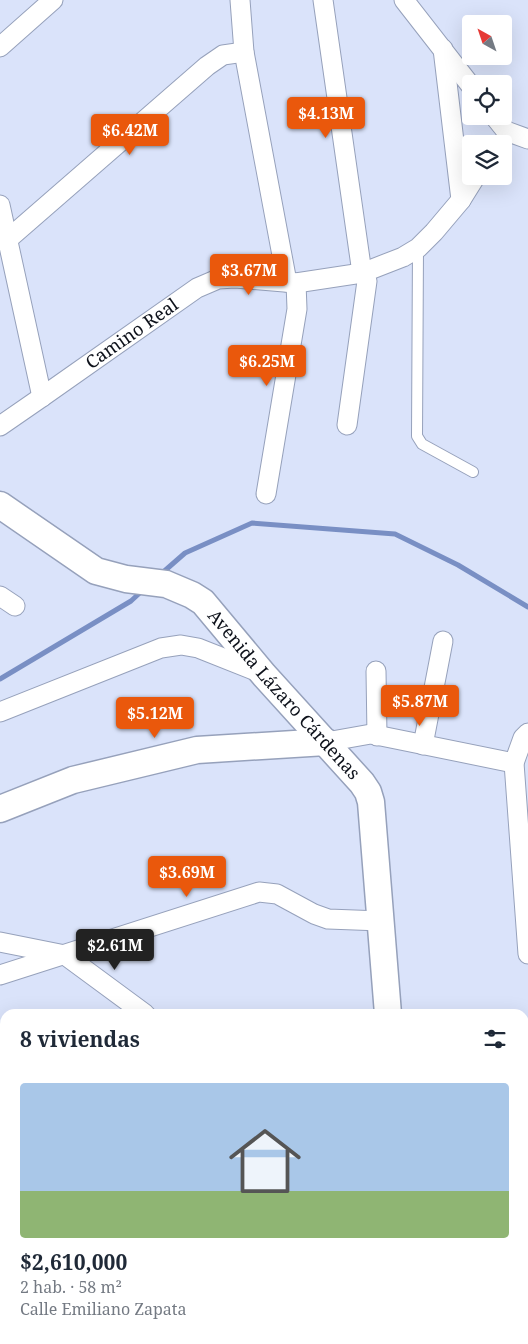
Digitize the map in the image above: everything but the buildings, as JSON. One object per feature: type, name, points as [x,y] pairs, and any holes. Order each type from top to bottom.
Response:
[{"type":"street","points":[[0,47],[53,0]]},
{"type":"street","points":[[240,0],[244,52],[297,309],[266,494]]},
{"type":"street","points":[[323,0],[362,273],[367,281],[347,425]]},
{"type":"street","points":[[404,0],[463,75]]},
{"type":"street","points":[[443,49],[461,200]]},
{"type":"street","points":[[8,240],[207,66],[224,55],[244,52]]},
{"type":"street","points":[[499,130],[528,139]]},
{"type":"street","name":"Camino Real","points":[[0,426],[198,288],[218,279],[235,278],[292,283],[362,273],[403,257],[418,248],[461,200],[470,185]]},
{"type":"street","points":[[0,206],[42,398]]},
{"type":"street","name":"Avenida Lázaro Cárdenas","points":[[0,505],[96,571],[166,584],[203,602],[264,675],[362,783],[372,802],[388,1009]]},
{"type":"street","points":[[423,745],[444,641]]},
{"type":"street","points":[[0,712],[161,648],[180,645],[198,648],[264,675]]},
{"type":"street","points":[[376,671],[377,736]]},
{"type":"street","points":[[528,733],[523,738],[514,763],[528,944]]},
{"type":"street","points":[[0,809],[73,780],[197,750],[326,742],[370,734],[514,763]]},
{"type":"street","points":[[0,975],[259,892],[277,894],[314,914],[328,919],[381,921]]},
{"type":"street","points":[[0,942],[65,955],[138,1009]]},
{"type":"lane","points":[[418,248],[417,436],[422,444],[473,472]]},
{"type":"waterway","points":[[161,574],[185,553],[252,523],[395,534],[458,565],[528,607]]},
{"type":"waterway","points":[[0,679],[131,601],[144,589]]}]
